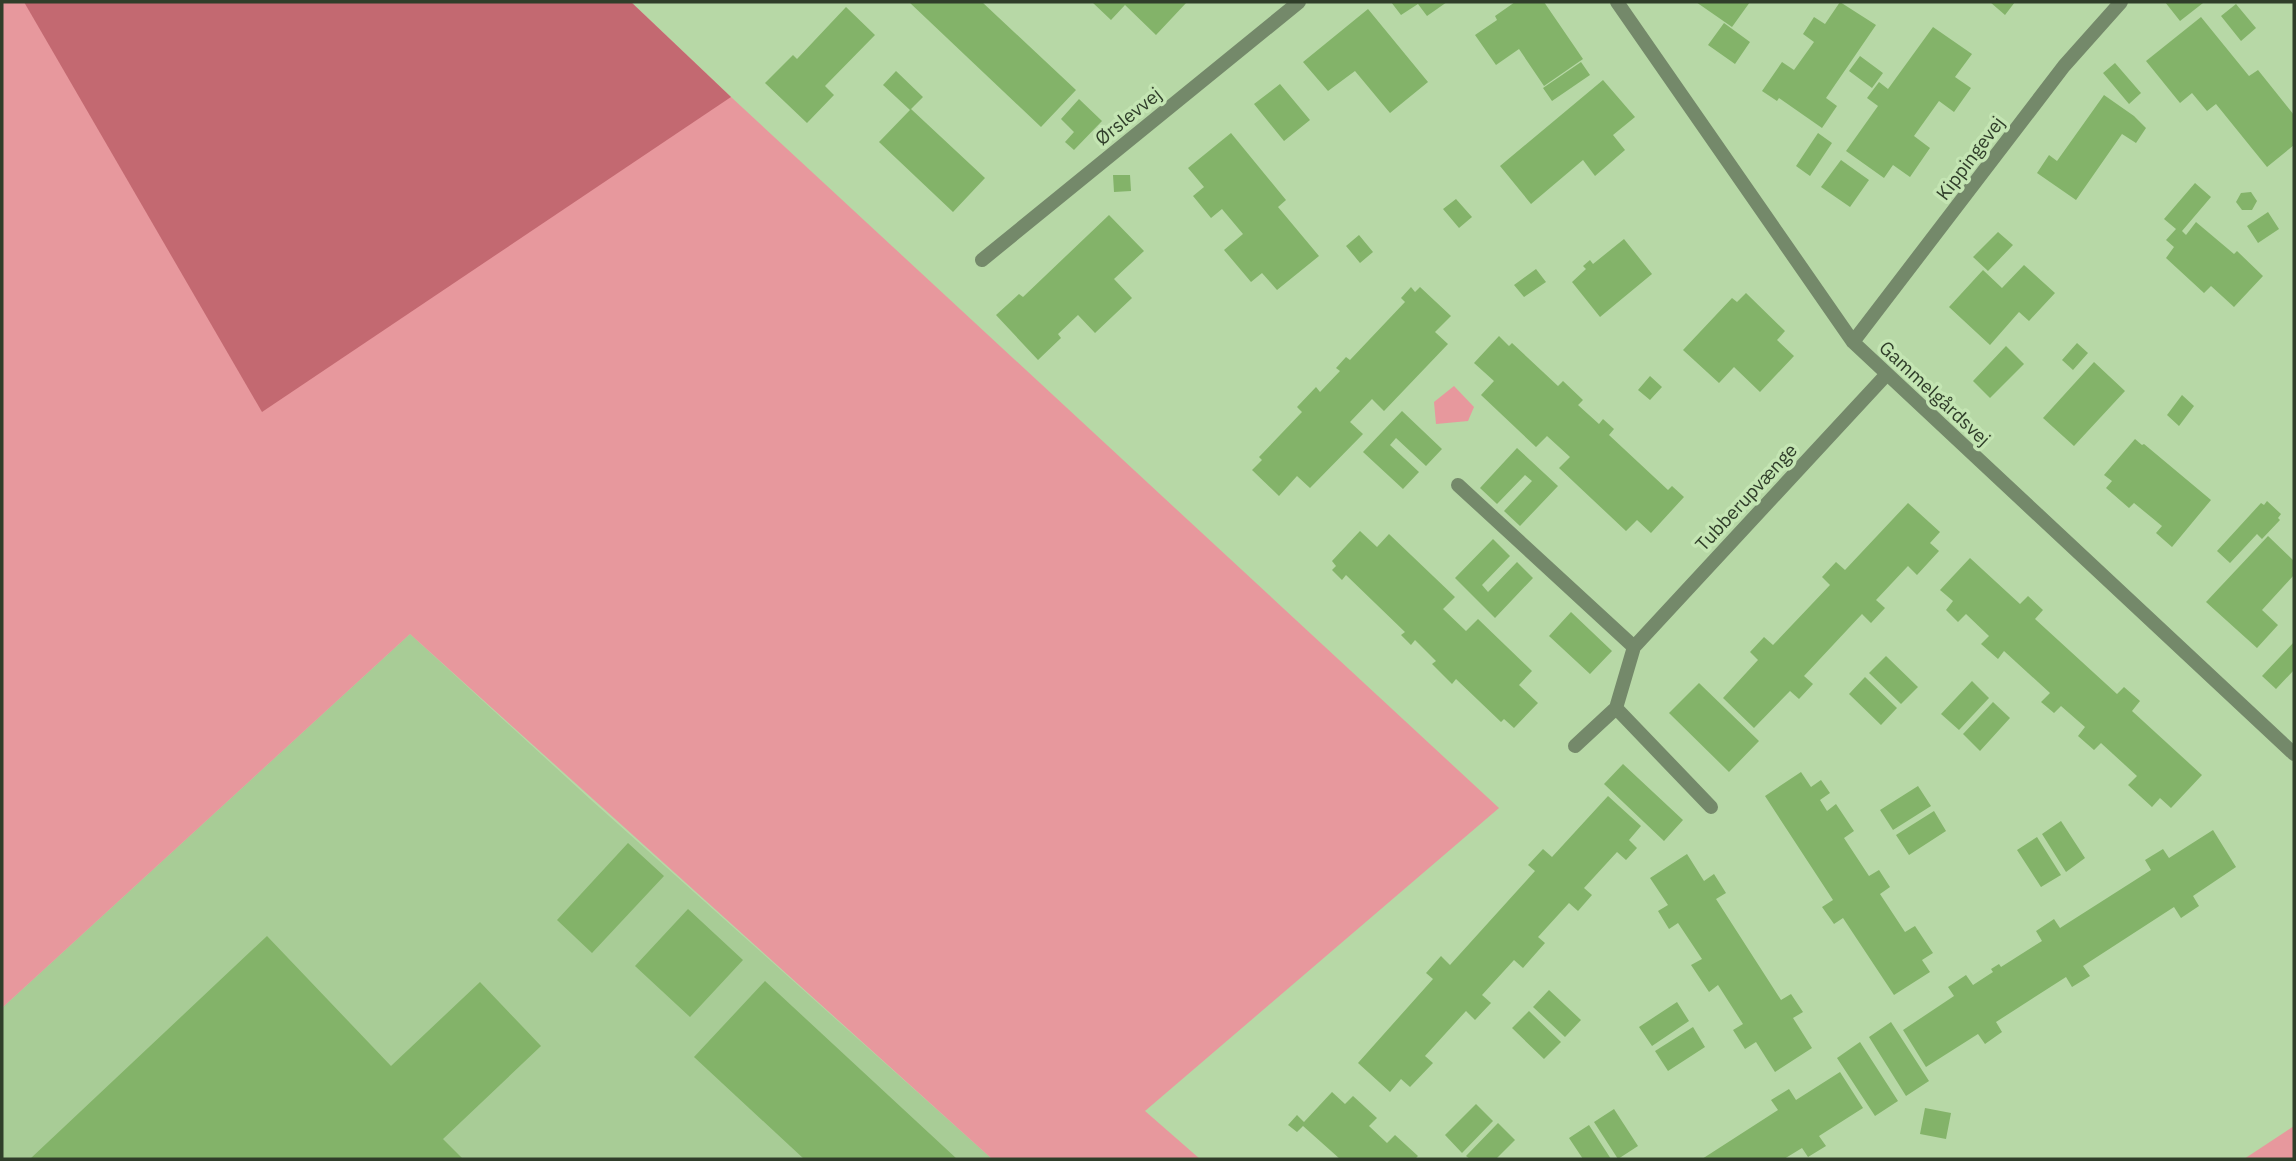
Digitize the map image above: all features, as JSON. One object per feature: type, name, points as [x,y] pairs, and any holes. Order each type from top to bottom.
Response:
[{"type":"street","name":"Ørslevvej","points":[[982,260],[1298,2]]},
{"type":"street","name":"Gammelgårdsvej","points":[[1617,2],[1853,342],[2294,754]]},
{"type":"street","name":"Kippingevej","points":[[1853,342],[2064,66],[2121,2]]},
{"type":"street","name":"Tubberupvænge","points":[[1616,708],[1634,647],[1887,373]]},
{"type":"street","points":[[1458,485],[1634,647]]},
{"type":"street","points":[[1575,746],[1616,708],[1711,807]]},
{"type":"shaded area","points":[[2,2],[631,2],[1499,808],[1145,1111],[1200,1159],[992,1159],[410,634],[2,1008]]},
{"type":"shaded area","points":[[24,2],[631,2],[731,97],[262,412]]},
{"type":"shaded area","points":[[1454,386],[1474,407],[1468,421],[1436,424],[1434,402]]},
{"type":"shaded area","points":[[410,634],[992,1159],[2,1159],[2,1008]]},
{"type":"shaded area","points":[[2294,1126],[2294,1159],[2244,1159]]},
{"type":"building","points":[[909,2],[982,2],[1076,90],[1041,127]]},
{"type":"building","points":[[1092,2],[1187,2],[1156,35],[1125,5],[1111,20]]},
{"type":"building","points":[[1391,2],[1447,2],[1427,16],[1418,4],[1401,15]]},
{"type":"building","points":[[1515,2],[1544,2],[1583,59],[1544,86],[1519,49],[1496,65],[1475,35],[1497,20],[1495,16]]},
{"type":"building","points":[[1696,2],[1750,2],[1732,27]]},
{"type":"building","points":[[1840,2],[1876,25],[1826,98],[1837,106],[1822,128],[1779,98],[1777,101],[1762,91],[1782,62],[1794,70],[1814,42],[1803,34],[1814,17],[1825,24]]},
{"type":"building","points":[[1990,2],[2015,2],[2005,15]]},
{"type":"building","points":[[2165,2],[2202,2],[2203,3],[2180,21]]},
{"type":"building","points":[[2236,4],[2256,28],[2241,41],[2221,16]]},
{"type":"building","points":[[846,7],[875,35],[825,86],[834,95],[807,123],[765,83],[793,55],[797,59]]},
{"type":"building","points":[[1368,9],[1428,82],[1390,113],[1355,71],[1328,91],[1303,62]]},
{"type":"building","points":[[2201,17],[2249,76],[2258,70],[2294,115],[2294,145],[2267,167],[2216,104],[2207,111],[2192,93],[2180,103],[2146,61]]},
{"type":"building","points":[[1724,23],[1750,42],[1735,64],[1708,45]]},
{"type":"building","points":[[1933,27],[1972,54],[1955,77],[1971,88],[1954,112],[1939,101],[1914,136],[1930,148],[1910,177],[1893,165],[1884,178],[1846,151],[1878,106],[1867,98],[1879,82],[1888,89]]},
{"type":"building","points":[[1860,56],[1883,73],[1872,88],[1849,71]]},
{"type":"building","points":[[1581,62],[1590,75],[1552,101],[1543,88]]},
{"type":"building","points":[[2115,63],[2141,93],[2129,104],[2103,73]]},
{"type":"building","points":[[896,71],[923,97],[911,109],[985,178],[953,212],[879,142],[910,110],[883,85]]},
{"type":"building","points":[[1603,80],[1635,117],[1613,135],[1625,150],[1595,176],[1583,160],[1531,204],[1500,166]]},
{"type":"building","points":[[1280,84],[1310,120],[1284,141],[1254,104]]},
{"type":"building","points":[[2104,95],[2146,128],[2136,143],[2122,134],[2076,200],[2037,173],[2049,155],[2057,161]]},
{"type":"building","points":[[1079,99],[1102,121],[1074,150],[1065,142],[1074,132],[1061,119]]},
{"type":"building","points":[[1231,133],[1286,200],[1278,207],[1319,256],[1277,290],[1262,273],[1251,282],[1224,250],[1243,234],[1222,209],[1211,218],[1193,196],[1204,187],[1188,168]]},
{"type":"building","points":[[1818,133],[1832,143],[1810,176],[1796,166]]},
{"type":"building","points":[[1841,160],[1869,180],[1850,207],[1821,187]]},
{"type":"building","points":[[1113,175],[1130,175],[1131,191],[1114,192]]},
{"type":"building","points":[[2195,183],[2211,197],[2182,231],[2186,235],[2196,222],[2234,254],[2237,251],[2263,276],[2234,307],[2211,286],[2204,293],[2166,258],[2174,247],[2166,240],[2176,229],[2164,219]]},
{"type":"building","points":[[2251,192],[2257,201],[2252,210],[2242,210],[2236,202],[2241,193]]},
{"type":"building","points":[[1456,199],[1472,217],[1459,228],[1443,209]]},
{"type":"building","points":[[2268,212],[2279,229],[2258,243],[2247,226]]},
{"type":"building","points":[[1109,215],[1144,251],[1114,279],[1132,298],[1095,333],[1078,315],[1058,334],[1061,338],[1038,360],[996,315],[1019,294],[1023,297]]},
{"type":"building","points":[[1998,232],[2013,245],[1988,271],[1973,257]]},
{"type":"building","points":[[1359,235],[1373,252],[1360,263],[1346,246]]},
{"type":"building","points":[[1624,239],[1652,274],[1600,317],[1572,282],[1586,269],[1583,266],[1590,260],[1593,264]]},
{"type":"building","points":[[2024,265],[2055,293],[2029,321],[2019,312],[1990,345],[1949,307],[1983,270],[2002,288]]},
{"type":"building","points":[[1536,269],[1546,282],[1524,297],[1514,285]]},
{"type":"building","points":[[1411,287],[1415,292],[1420,287],[1451,316],[1435,332],[1448,344],[1384,411],[1372,399],[1350,422],[1363,434],[1310,488],[1297,476],[1279,496],[1252,470],[1262,460],[1259,457],[1302,412],[1297,407],[1316,387],[1320,392],[1340,371],[1336,368],[1346,357],[1350,360],[1405,302],[1401,298]]},
{"type":"building","points":[[1746,293],[1785,331],[1777,340],[1794,356],[1760,392],[1734,367],[1719,383],[1683,350],[1732,298],[1737,302]]},
{"type":"building","points":[[1499,336],[1509,346],[1512,343],[1558,386],[1563,381],[1583,400],[1578,405],[1599,424],[1603,419],[1614,429],[1609,435],[1668,490],[1672,486],[1684,497],[1651,533],[1637,520],[1626,531],[1559,468],[1570,457],[1547,436],[1536,447],[1481,395],[1494,381],[1474,363]]},
{"type":"building","points":[[2077,343],[2088,353],[2073,370],[2062,360]]},
{"type":"building","points":[[2006,346],[2024,364],[1990,398],[1973,381]]},
{"type":"building","points":[[2094,362],[2125,391],[2074,446],[2043,418]]},
{"type":"building","points":[[1650,376],[1662,387],[1650,400],[1638,390]]},
{"type":"building","points":[[2182,395],[2194,406],[2179,426],[2167,415]]},
{"type":"building","points":[[1402,411],[1442,449],[1426,466],[1396,438],[1390,445],[1419,472],[1403,489],[1363,452]]},
{"type":"building","points":[[2135,439],[2211,500],[2172,547],[2156,533],[2162,526],[2134,503],[2129,508],[2106,488],[2112,481],[2104,475]]},
{"type":"building","points":[[1517,448],[1558,486],[1520,526],[1504,511],[1532,481],[1525,475],[1497,504],[1480,488]]},
{"type":"building","points":[[2267,501],[2281,514],[2278,518],[2280,520],[2262,539],[2257,534],[2230,563],[2217,551],[2261,503],[2264,505]]},
{"type":"building","points":[[1908,503],[1940,532],[1930,543],[1939,551],[1917,575],[1908,566],[1876,600],[1885,608],[1871,623],[1862,614],[1804,676],[1813,684],[1799,699],[1790,691],[1754,728],[1723,698],[1758,660],[1750,652],[1764,637],[1773,645],[1830,585],[1822,577],[1836,562],[1845,570]]},
{"type":"building","points":[[1360,531],[1377,547],[1389,534],[1455,597],[1443,609],[1466,631],[1478,619],[1532,671],[1519,685],[1538,703],[1514,728],[1504,719],[1501,722],[1456,679],[1452,684],[1432,664],[1436,661],[1415,640],[1411,645],[1401,635],[1405,632],[1346,575],[1342,580],[1332,570],[1336,566],[1332,561]]},
{"type":"building","points":[[2268,536],[2294,561],[2294,575],[2262,610],[2278,625],[2257,648],[2206,602]]},
{"type":"building","points":[[1493,539],[1510,556],[1482,585],[1488,592],[1517,562],[1533,578],[1495,618],[1455,578]]},
{"type":"building","points":[[1970,558],[2020,604],[2028,596],[2043,610],[2035,619],[2117,694],[2124,687],[2140,701],[2132,711],[2202,775],[2171,808],[2160,798],[2152,807],[2128,785],[2137,776],[2101,743],[2094,750],[2078,736],[2085,727],[2061,706],[2054,713],[2041,702],[2050,693],[2004,651],[1998,659],[1981,644],[1989,636],[1966,614],[1958,622],[1946,610],[1953,601],[1940,590]]},
{"type":"building","points":[[1571,612],[1612,651],[1590,674],[1549,636]]},
{"type":"building","points":[[2294,642],[2294,670],[2276,689],[2262,676]]},
{"type":"building","points":[[1886,656],[1918,687],[1901,704],[1869,673]]},
{"type":"building","points":[[1865,677],[1897,708],[1881,725],[1849,694]]},
{"type":"building","points":[[1972,681],[1989,698],[1959,730],[1941,714]]},
{"type":"building","points":[[1699,683],[1759,741],[1729,772],[1669,713]]},
{"type":"building","points":[[1993,702],[2010,718],[1980,751],[1963,734]]},
{"type":"building","points":[[1623,764],[1683,820],[1664,841],[1604,784]]},
{"type":"building","points":[[1801,772],[1811,787],[1821,780],[1830,793],[1820,800],[1827,811],[1836,804],[1854,831],[1844,838],[1869,876],[1879,870],[1890,887],[1880,894],[1905,932],[1915,926],[1933,953],[1922,960],[1930,972],[1894,995],[1843,918],[1834,924],[1822,907],[1833,900],[1765,796]]},
{"type":"building","points":[[1918,786],[1931,806],[1893,830],[1880,810]]},
{"type":"building","points":[[1608,796],[1641,826],[1629,840],[1637,848],[1626,860],[1617,852],[1584,888],[1592,895],[1578,911],[1569,903],[1538,937],[1545,943],[1523,968],[1514,960],[1482,995],[1491,1003],[1475,1020],[1466,1011],[1425,1056],[1433,1063],[1410,1087],[1401,1079],[1390,1092],[1358,1063],[1433,979],[1426,973],[1441,956],[1450,965],[1535,871],[1528,865],[1543,849],[1552,857]]},
{"type":"building","points":[[1934,811],[1946,831],[1909,855],[1896,835]]},
{"type":"building","points":[[2061,821],[2085,858],[2066,872],[2042,834]]},
{"type":"building","points":[[2213,830],[2236,867],[2193,896],[2199,906],[2181,918],[2174,907],[2083,966],[2090,976],[2072,987],[2066,977],[1996,1022],[2002,1032],[1985,1044],[1978,1034],[1926,1067],[1903,1030],[1954,996],[1948,987],[1966,975],[1973,985],[1993,972],[1991,969],[1999,964],[2001,967],[2042,941],[2036,931],[2054,919],[2060,928],[2151,870],[2145,860],[2163,849],[2169,858]]},
{"type":"building","points":[[2037,837],[2061,875],[2041,887],[2017,850]]},
{"type":"building","points":[[628,843],[664,876],[592,953],[557,920]]},
{"type":"building","points":[[1687,854],[1704,881],[1714,874],[1726,893],[1716,899],[1781,1000],[1791,994],[1803,1012],[1793,1018],[1812,1048],[1775,1072],[1756,1042],[1745,1049],[1733,1030],[1743,1024],[1718,985],[1709,992],[1691,965],[1702,959],[1678,923],[1669,929],[1658,911],[1668,905],[1650,878]]},
{"type":"building","points":[[688,909],[743,960],[690,1017],[635,966]]},
{"type":"building","points":[[267,936],[391,1066],[480,982],[541,1046],[443,1139],[463,1159],[30,1159]]},
{"type":"building","points":[[765,981],[957,1159],[804,1159],[694,1057]]},
{"type":"building","points":[[1549,990],[1581,1020],[1565,1037],[1533,1007]]},
{"type":"building","points":[[1677,1002],[1689,1021],[1652,1046],[1639,1027]]},
{"type":"building","points":[[1529,1011],[1561,1042],[1544,1059],[1512,1028]]},
{"type":"building","points":[[1891,1022],[1929,1081],[1906,1096],[1869,1037]]},
{"type":"building","points":[[1693,1027],[1705,1047],[1668,1071],[1655,1051]]},
{"type":"building","points":[[1860,1042],[1898,1101],[1875,1116],[1837,1058]]},
{"type":"building","points":[[1840,1072],[1863,1108],[1819,1136],[1826,1146],[1808,1157],[1802,1148],[1784,1159],[1702,1159],[1778,1110],[1771,1100],[1789,1089],[1796,1100]]},
{"type":"building","points":[[1332,1092],[1345,1104],[1353,1096],[1377,1118],[1369,1126],[1387,1143],[1395,1135],[1418,1156],[1415,1159],[1340,1159],[1303,1126],[1297,1132],[1288,1125],[1297,1115],[1304,1122]]},
{"type":"building","points":[[1476,1104],[1493,1121],[1462,1153],[1445,1135]]},
{"type":"building","points":[[1925,1108],[1951,1113],[1946,1139],[1920,1134]]},
{"type":"building","points":[[1614,1109],[1638,1146],[1618,1159],[1594,1122]]},
{"type":"building","points":[[1498,1123],[1515,1140],[1496,1159],[1470,1159],[1466,1156]]},
{"type":"building","points":[[1589,1125],[1611,1159],[1583,1159],[1569,1138]]}]
